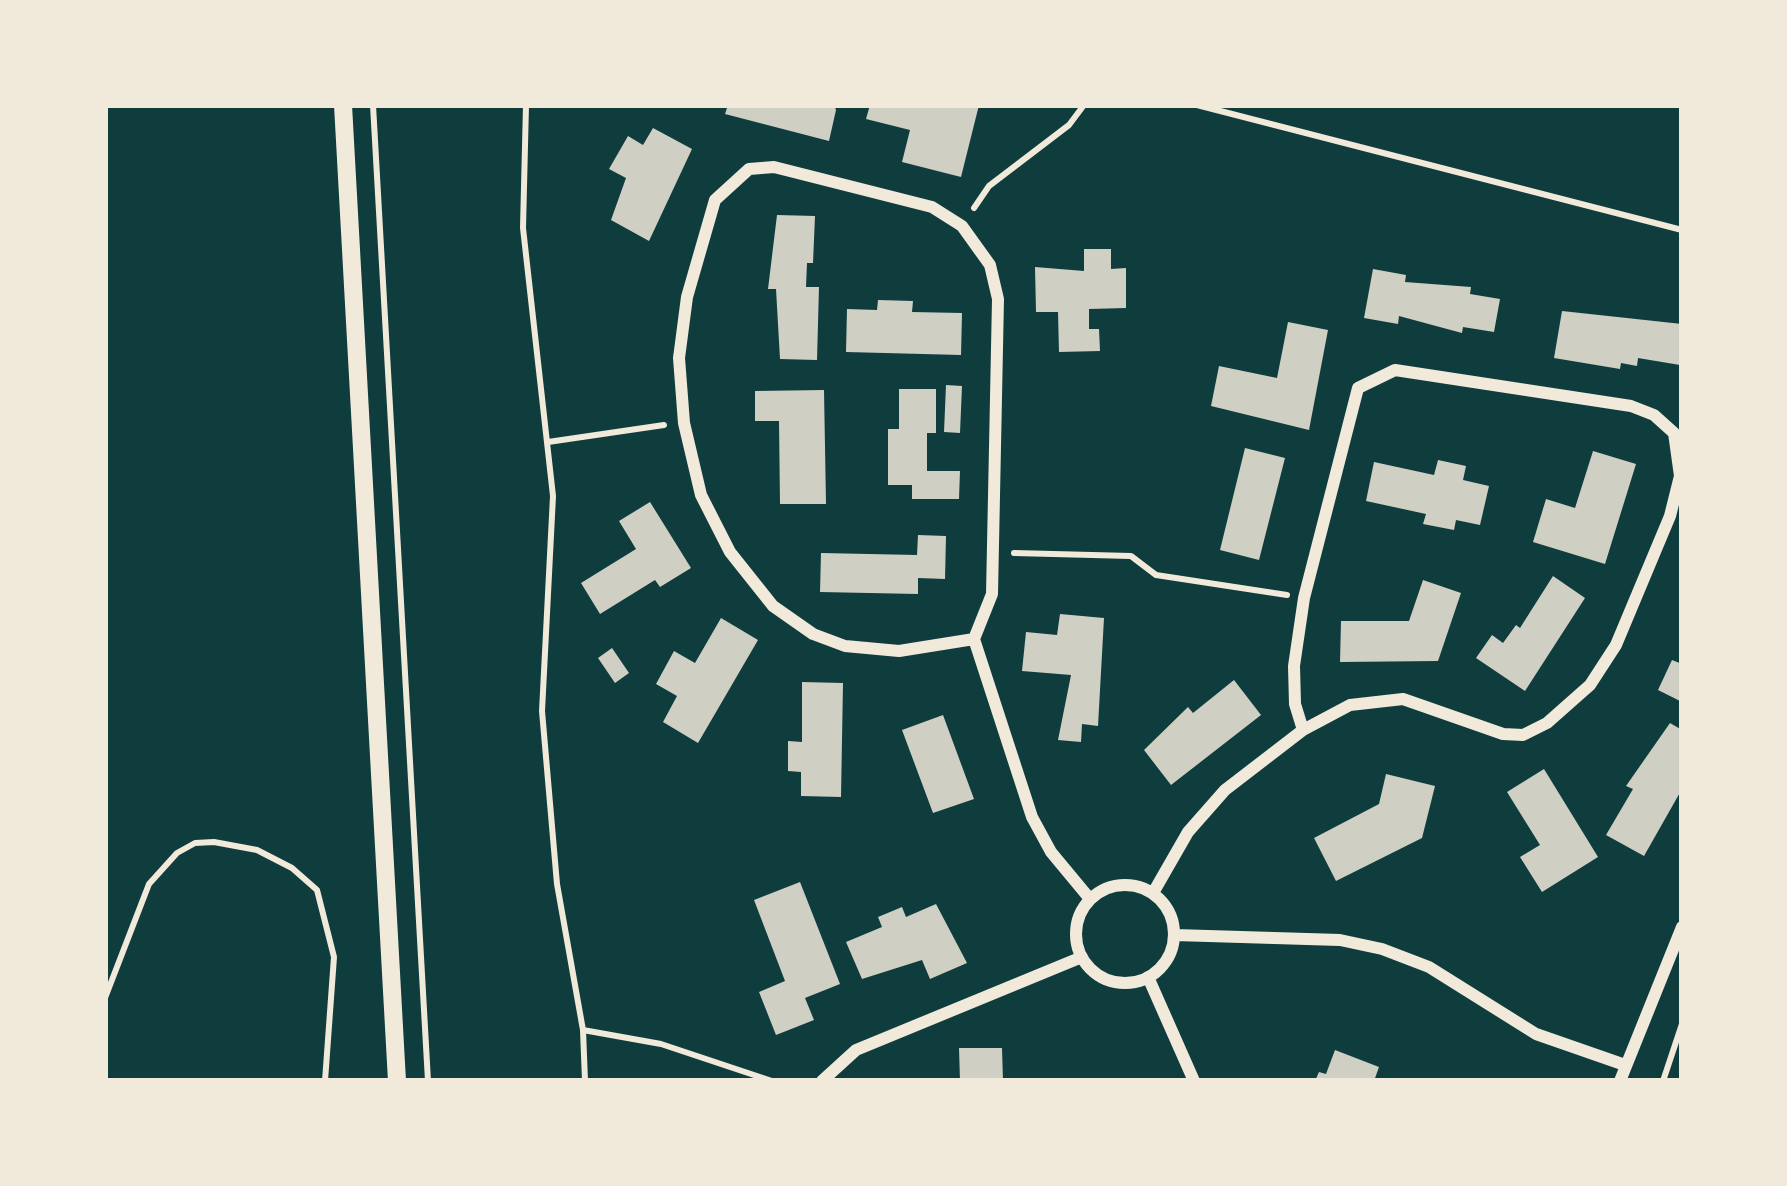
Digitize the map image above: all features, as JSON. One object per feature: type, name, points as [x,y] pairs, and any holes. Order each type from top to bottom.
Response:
[{"type":"street","points":[[343,105],[397,1081]]},
{"type":"street","points":[[974,639],[898,651],[845,646],[813,634],[773,606],[730,551],[700,495],[684,423],[679,358],[686,297],[716,200],[735,177],[749,169],[774,167],[932,207],[962,226],[990,265],[998,299],[992,594],[974,639],[1032,817],[1052,852],[1090,899]]},
{"type":"street","points":[[1153,893],[1188,832],[1226,790],[1303,730],[1373,700],[1438,707],[1503,734],[1523,735],[1547,723],[1590,685],[1616,645],[1670,516],[1680,476],[1674,433],[1654,415],[1631,406],[1395,370],[1375,375],[1358,388],[1347,416],[1304,598],[1294,667],[1294,704],[1303,730]]},
{"type":"street","points":[[1127,884],[1153,893],[1172,919],[1174,935],[1167,959],[1148,977],[1118,982],[1091,969],[1082,957],[1077,927],[1090,899],[1127,884]]},
{"type":"street","points":[[1621,1081],[1682,928]]},
{"type":"street","points":[[1174,935],[1340,940],[1382,950],[1429,967],[1536,1034],[1625,1065]]},
{"type":"street","points":[[822,1081],[856,1050],[1082,957]]},
{"type":"street","points":[[1148,977],[1194,1081]]},
{"type":"path","points":[[374,105],[428,1081]]},
{"type":"path","points":[[526,105],[523,228],[553,496],[542,711],[557,884],[583,1030],[585,1081]]},
{"type":"path","points":[[962,226],[989,186],[1070,125],[1084,105]]},
{"type":"path","points":[[1197,105],[1682,230]]},
{"type":"path","points":[[548,442],[684,423]]},
{"type":"path","points":[[993,552],[1131,556],[1156,575],[1304,598]]},
{"type":"path","points":[[105,998],[149,884],[177,853],[195,843],[214,842],[257,850],[292,868],[317,890],[334,957],[325,1081]]},
{"type":"path","points":[[1663,1081],[1682,1024]]},
{"type":"path","points":[[583,1030],[661,1044],[772,1081]]},
{"type":"building","points":[[728,105],[834,105],[836,110],[829,141],[725,114]]},
{"type":"building","points":[[870,105],[979,105],[961,177],[902,162],[910,130],[866,119]]},
{"type":"building","points":[[653,128],[692,149],[649,241],[611,220],[626,178],[609,169],[628,136],[643,145]]},
{"type":"building","points":[[777,215],[815,216],[813,263],[807,263],[806,287],[819,287],[817,360],[780,359],[776,289],[768,289]]},
{"type":"building","points":[[1084,249],[1111,249],[1111,269],[1126,268],[1126,308],[1089,309],[1089,329],[1099,329],[1100,351],[1059,352],[1058,312],[1036,312],[1035,267],[1084,271]]},
{"type":"building","points":[[1373,269],[1406,275],[1405,282],[1471,287],[1470,294],[1500,299],[1494,332],[1463,327],[1462,333],[1399,316],[1398,324],[1364,318]]},
{"type":"building","points":[[878,300],[913,301],[912,312],[962,313],[961,355],[846,352],[847,309],[877,310]]},
{"type":"building","points":[[1562,311],[1682,324],[1680,365],[1638,358],[1637,366],[1621,363],[1620,369],[1554,358]]},
{"type":"building","points":[[1288,322],[1328,330],[1309,430],[1211,406],[1219,366],[1277,378]]},
{"type":"building","points":[[946,385],[962,386],[960,433],[944,432]]},
{"type":"building","points":[[899,389],[936,389],[936,433],[927,433],[927,471],[960,471],[959,499],[912,499],[912,485],[888,485],[888,429],[899,429]]},
{"type":"building","points":[[824,390],[826,504],[780,504],[779,421],[755,421],[755,391]]},
{"type":"building","points":[[1245,448],[1285,458],[1259,560],[1220,550]]},
{"type":"building","points":[[1593,451],[1636,464],[1605,564],[1533,542],[1546,499],[1575,508]]},
{"type":"building","points":[[1438,460],[1466,466],[1463,480],[1489,486],[1480,525],[1456,520],[1454,530],[1423,524],[1426,514],[1366,501],[1374,462],[1434,475]]},
{"type":"building","points":[[650,502],[691,568],[660,587],[655,580],[600,614],[581,583],[636,549],[619,521]]},
{"type":"building","points":[[918,535],[946,536],[945,579],[918,578],[918,594],[820,592],[821,553],[917,555]]},
{"type":"building","points":[[1553,576],[1585,598],[1525,691],[1476,658],[1492,635],[1503,643],[1516,625],[1520,628]]},
{"type":"building","points":[[1423,580],[1461,593],[1438,661],[1340,662],[1341,621],[1409,621]]},
{"type":"building","points":[[1060,614],[1104,618],[1098,726],[1082,724],[1081,742],[1058,740],[1071,675],[1022,671],[1026,632],[1057,635]]},
{"type":"building","points":[[721,618],[758,640],[698,743],[663,722],[677,696],[656,684],[674,651],[695,663]]},
{"type":"building","points":[[612,648],[629,673],[615,683],[598,658]]},
{"type":"building","points":[[1672,660],[1682,664],[1682,702],[1658,690]]},
{"type":"building","points":[[1234,680],[1261,715],[1171,785],[1144,750],[1188,707],[1193,713]]},
{"type":"building","points":[[802,682],[843,683],[841,797],[801,796],[801,772],[788,771],[788,741],[802,742]]},
{"type":"building","points":[[943,715],[974,799],[933,813],[902,730]]},
{"type":"building","points":[[1670,723],[1682,730],[1682,789],[1644,856],[1606,835],[1633,789],[1626,786]]},
{"type":"building","points":[[1544,769],[1598,857],[1542,892],[1520,857],[1540,845],[1507,792]]},
{"type":"building","points":[[1386,774],[1435,786],[1422,838],[1336,881],[1314,838],[1379,804]]},
{"type":"building","points":[[800,882],[840,984],[805,998],[814,1020],[776,1035],[759,992],[785,981],[754,900]]},
{"type":"building","points":[[936,904],[967,963],[930,979],[922,960],[862,979],[846,942],[882,927],[878,917],[902,907],[906,917]]},
{"type":"building","points":[[959,1048],[1002,1048],[1003,1081],[960,1081]]},
{"type":"building","points":[[1335,1050],[1379,1067],[1374,1081],[1315,1081],[1319,1072],[1326,1074]]}]
